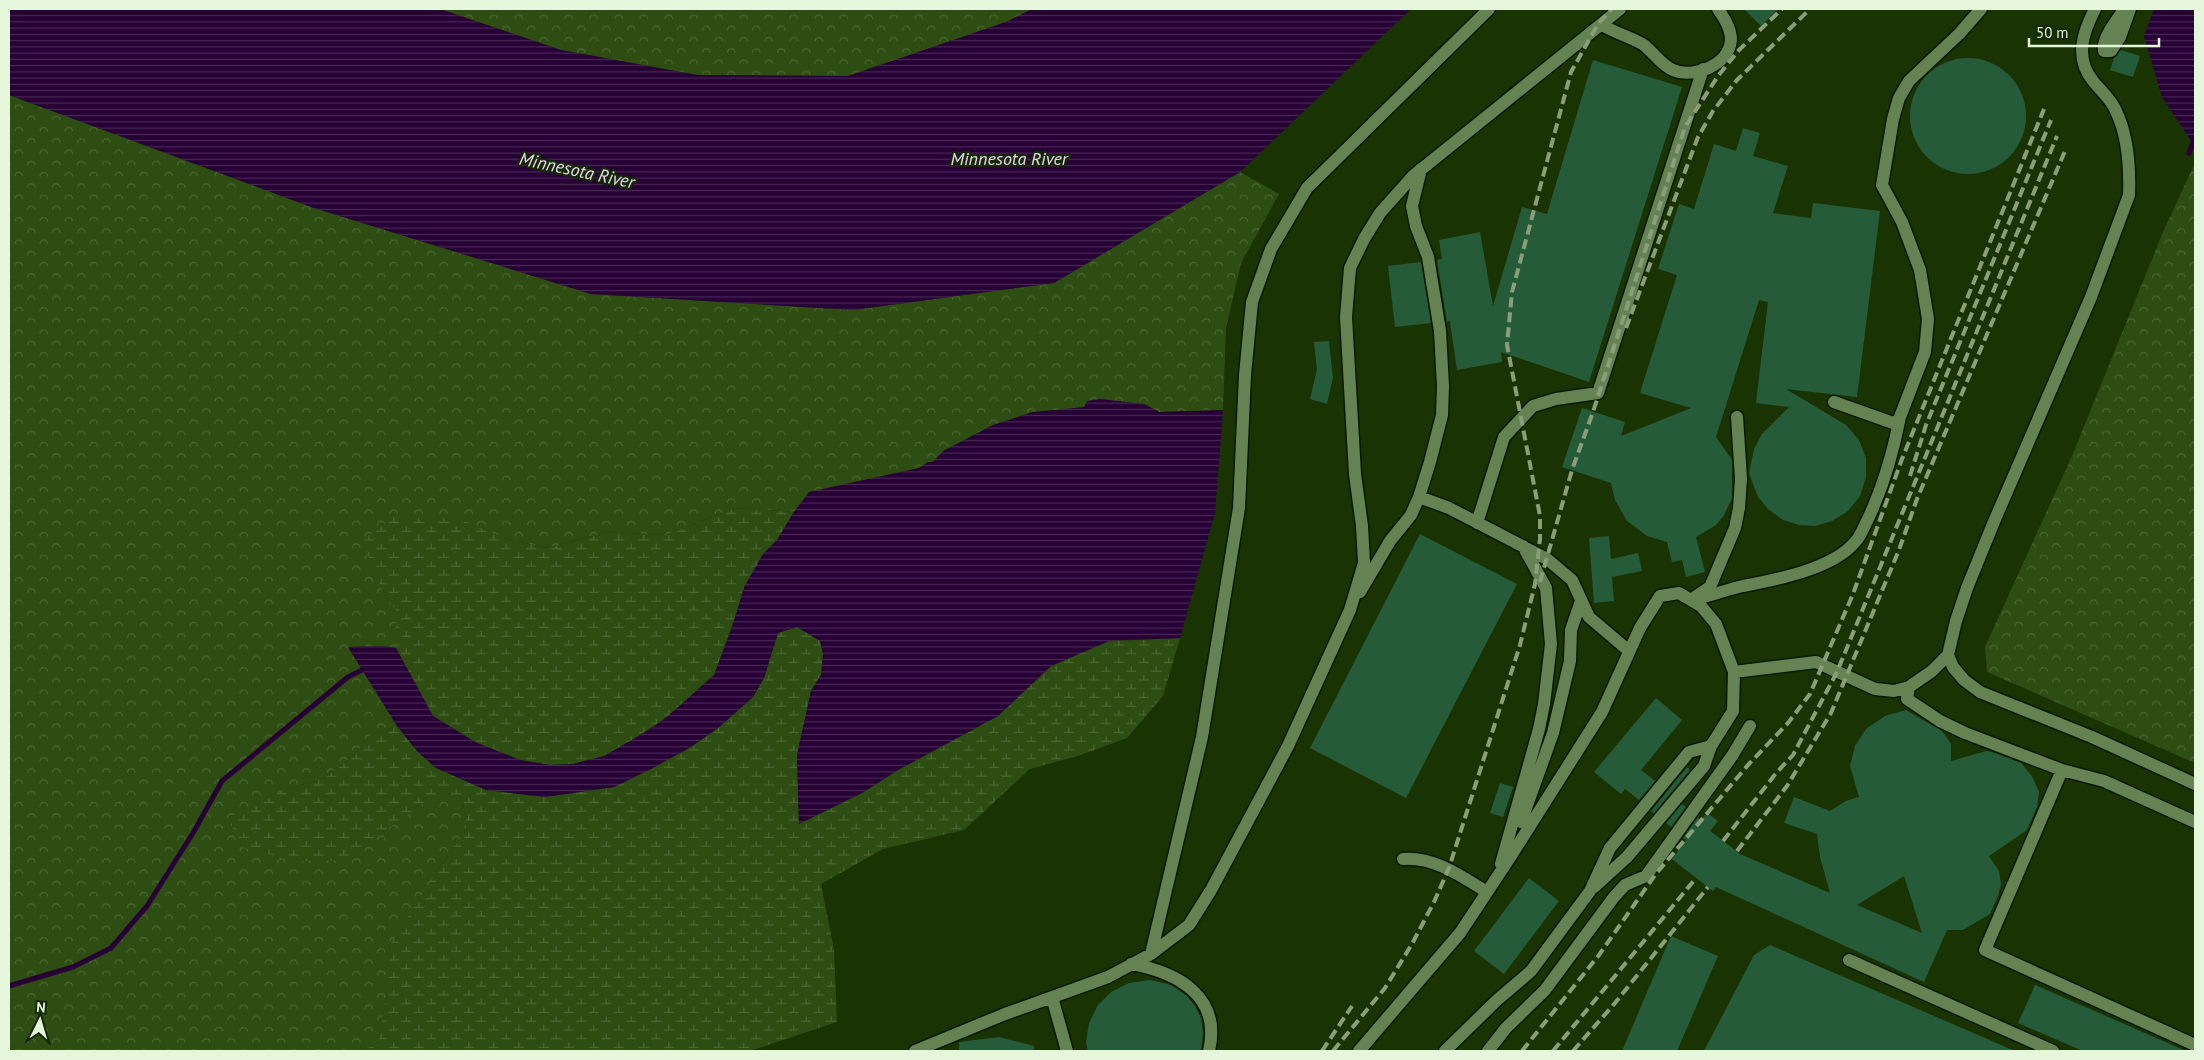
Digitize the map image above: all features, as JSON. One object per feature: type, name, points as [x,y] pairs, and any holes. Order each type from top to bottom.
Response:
[{"type":"lane","points":[[1151,954],[1202,737],[1239,508],[1245,375],[1252,302],[1271,249],[1307,188],[1489,9]]},
{"type":"lane","points":[[1350,610],[1364,563],[1362,526],[1355,474],[1346,317],[1350,268],[1364,239],[1380,213],[1421,169],[1620,9]]},
{"type":"lane","points":[[1602,25],[1643,45],[1672,70],[1694,73],[1712,67],[1723,58],[1731,41],[1728,24],[1718,9]]},
{"type":"lane","points":[[1834,402],[1896,424],[1926,352],[1928,319],[1920,270],[1902,222],[1882,185],[1893,119],[1899,98],[1909,81],[1959,34],[1981,9]]},
{"type":"lane","points":[[1734,672],[1816,662],[1875,689],[1894,691],[1909,687],[1932,670],[1948,654],[1966,588],[2071,346],[2129,195],[2130,177],[2123,128],[2116,110],[2085,69],[2082,55],[2082,42],[2095,9]]},
{"type":"lane","points":[[2124,9],[2110,32],[2103,48],[2104,51],[2111,51],[2120,37],[2130,9]]},
{"type":"lane","points":[[1478,523],[1504,437],[1534,406],[1556,399],[1598,393],[1703,70]]},
{"type":"lane","points":[[915,1051],[1108,977],[1151,954],[1189,924],[1210,890],[1288,746],[1350,610],[1390,540],[1411,515],[1419,497],[1442,415],[1443,386],[1440,331],[1428,257],[1416,226],[1412,206],[1421,169]]},
{"type":"lane","points":[[1380,213],[1396,201],[1405,201],[1412,206]]},
{"type":"lane","points":[[1691,600],[1710,586],[1735,528],[1739,508],[1741,479],[1737,417]]},
{"type":"lane","points":[[1691,600],[1742,586],[1763,583],[1825,563],[1855,542],[1885,479],[1892,458],[1900,417]]},
{"type":"lane","points":[[1419,497],[1478,523],[1524,546],[1538,557],[1547,560],[1572,580],[1589,617],[1629,651]]},
{"type":"lane","points":[[1498,876],[1537,736],[1544,704],[1551,644],[1546,588],[1524,546]]},
{"type":"lane","points":[[1359,1051],[1460,933],[1602,712],[1640,628],[1660,596],[1679,592],[1701,606],[1716,624],[1734,672],[1733,711],[1711,746],[1704,766],[1627,857],[1590,891]]},
{"type":"lane","points":[[1507,862],[1553,732],[1568,669],[1571,630],[1581,601]]},
{"type":"lane","points":[[1948,654],[1953,667],[1964,680],[1980,692],[2092,738],[2195,784]]},
{"type":"lane","points":[[1909,687],[1907,699],[1940,721],[1965,733],[2062,770],[2104,781],[2195,822]]},
{"type":"lane","points":[[1488,1051],[1506,1028],[1545,990],[1614,897],[1625,885],[1646,876],[1732,756],[1750,726]]},
{"type":"lane","points":[[1445,1051],[1496,1001],[1532,971],[1590,891],[1610,848],[1688,752],[1711,746]]},
{"type":"lane","points":[[2062,770],[1985,950],[2195,1045]]},
{"type":"lane","points":[[1403,859],[1415,858],[1449,868],[1487,892]]},
{"type":"lane","points":[[1849,960],[2053,1051]]},
{"type":"lane","points":[[1131,964],[1155,968],[1189,986],[1208,1014],[1211,1029],[1209,1051]]},
{"type":"lane","points":[[1052,997],[1068,1051]]},
{"type":"green space","points":[[440,9],[1032,9],[1006,22],[848,76],[697,75],[561,50]]},
{"type":"green space","points":[[9,95],[311,207],[591,294],[853,310],[1054,283],[1240,172],[1279,194],[1241,263],[1226,328],[1223,410],[1159,412],[1144,404],[1033,412],[993,425],[944,451],[933,462],[928,462],[919,468],[809,492],[794,512],[734,508],[667,535],[608,532],[546,548],[505,538],[375,578],[396,611],[396,648],[382,646],[348,647],[397,726],[371,735],[354,755],[325,778],[287,789],[350,860],[384,831],[439,793],[462,796],[467,829],[435,874],[387,994],[378,1041],[364,1051],[9,1051]]},
{"type":"green space","points":[[2195,163],[2195,763],[1987,672],[1985,647],[2072,456],[2163,232]]},
{"type":"green space","points":[[734,508],[794,512],[777,540],[763,554],[738,609],[714,675],[667,717],[626,744],[604,756],[573,764],[550,765],[520,760],[475,742],[433,716],[396,648],[396,611],[375,578],[364,540],[393,517],[457,518],[505,538],[546,548],[608,532],[667,535]]},
{"type":"green space","points":[[797,627],[820,641],[823,654],[821,675],[811,691],[797,755],[799,824],[862,793],[898,770],[998,716],[1051,666],[1109,641],[1180,638],[1163,696],[1127,738],[1078,756],[1030,769],[964,830],[883,849],[821,884],[834,950],[837,1022],[750,1051],[364,1051],[378,1041],[387,994],[391,943],[435,874],[467,829],[462,796],[439,794],[384,831],[351,860],[295,861],[241,847],[228,818],[287,789],[325,778],[354,755],[371,735],[397,726],[417,751],[436,768],[486,790],[544,797],[614,787],[691,747],[718,728],[753,697],[764,678],[778,633]]},
{"type":"water","name":"Minnesota River","points":[[9,9],[440,9],[561,50],[697,75],[848,76],[1006,22],[1032,9],[1411,9],[1240,172],[1054,283],[853,310],[591,294],[311,207],[9,95]]},
{"type":"water","points":[[2154,9],[2195,9],[2195,147],[2162,97],[2144,36]]},
{"type":"water","points":[[1100,399],[1144,404],[1159,412],[1223,410],[1215,513],[1180,638],[1109,641],[1051,666],[998,716],[898,770],[862,793],[799,824],[797,755],[811,691],[821,675],[823,654],[820,641],[797,627],[778,633],[764,678],[753,697],[718,728],[691,747],[614,787],[545,797],[486,790],[436,768],[417,751],[397,726],[348,647],[382,646],[396,648],[433,716],[475,742],[520,760],[550,765],[573,764],[604,756],[649,730],[667,717],[714,675],[732,628],[744,587],[763,554],[777,540],[809,492],[919,468],[928,462],[933,462],[943,451],[993,425],[1033,412],[1084,407],[1087,401]]},
{"type":"building","points":[[1744,9],[1778,9],[1761,26]]},
{"type":"building","points":[[2121,50],[2140,56],[2133,77],[2110,70],[2114,58]]},
{"type":"building","points":[[1968,58],[1990,63],[2009,75],[2021,94],[2026,116],[2021,138],[2009,157],[1990,169],[1968,174],[1946,169],[1927,157],[1915,138],[1910,116],[1915,94],[1927,75],[1946,63]]},
{"type":"building","points":[[1593,60],[1682,87],[1589,382],[1501,352],[1502,362],[1457,370],[1450,321],[1447,322],[1437,260],[1442,259],[1439,240],[1480,232],[1493,306],[1522,207],[1547,214]]},
{"type":"building","points":[[1743,128],[1760,133],[1753,156],[1788,166],[1773,213],[1811,218],[1813,203],[1880,211],[1857,397],[1786,389],[1846,425],[1859,440],[1866,458],[1866,477],[1860,496],[1848,511],[1832,521],[1815,526],[1799,525],[1783,520],[1769,510],[1758,497],[1749,473],[1754,449],[1762,434],[1789,407],[1756,403],[1768,302],[1759,300],[1716,437],[1732,460],[1732,498],[1724,515],[1716,525],[1696,537],[1705,572],[1686,577],[1682,560],[1672,562],[1667,542],[1647,536],[1627,521],[1615,500],[1611,483],[1562,467],[1582,408],[1625,422],[1621,436],[1691,408],[1640,393],[1677,275],[1658,269],[1679,204],[1694,209],[1714,144],[1736,151]]},
{"type":"building","points":[[1421,262],[1431,323],[1395,327],[1388,266]]},
{"type":"building","points":[[1329,341],[1333,378],[1327,404],[1310,399],[1317,369],[1314,342]]},
{"type":"building","points":[[1420,534],[1517,584],[1406,798],[1310,748]]},
{"type":"building","points":[[1609,536],[1611,559],[1638,553],[1642,571],[1612,577],[1614,601],[1594,603],[1589,538]]},
{"type":"building","points":[[1656,698],[1682,720],[1641,770],[1655,781],[1639,800],[1625,789],[1621,794],[1594,772]]},
{"type":"building","points":[[1906,710],[1942,731],[1951,744],[1951,761],[1986,751],[2021,763],[2032,776],[2039,792],[2037,807],[2027,830],[1989,856],[1999,871],[2001,884],[1990,914],[1963,930],[1947,930],[1924,982],[1716,887],[1713,891],[1672,859],[1686,840],[1683,838],[1698,817],[1701,820],[1707,813],[1718,821],[1710,831],[1740,854],[1830,893],[1820,857],[1817,834],[1784,823],[1794,797],[1830,811],[1846,801],[1859,797],[1850,766],[1855,746],[1866,729],[1885,716]],"holes":[[[1904,876],[1922,933],[1857,905]]]},
{"type":"building","points":[[1687,767],[1690,770],[1654,813],[1651,811]]},
{"type":"building","points":[[1500,783],[1513,787],[1503,817],[1490,813]]},
{"type":"building","points":[[1682,804],[1686,807],[1671,827],[1666,823]]},
{"type":"building","points":[[1529,878],[1559,901],[1504,974],[1474,951]]},
{"type":"building","points":[[1671,936],[1718,956],[1677,1051],[1622,1051]]},
{"type":"building","points":[[1770,945],[2015,1051],[1704,1051],[1754,955]]},
{"type":"building","points":[[1150,980],[1171,985],[1187,996],[1195,1006],[1201,1018],[1203,1032],[1201,1051],[1088,1051],[1086,1042],[1089,1023],[1098,1005],[1111,992],[1129,983]]},
{"type":"building","points":[[2035,985],[2186,1051],[2083,1051],[2018,1023]]},
{"type":"building","points":[[999,1037],[1034,1046],[1034,1051],[959,1051],[959,1042]]},
{"type":"waterway","points":[[2189,153],[2195,137]]},
{"type":"waterway","points":[[9,986],[73,967],[111,948],[147,906],[193,833],[222,781],[348,677],[362,670]]},
{"type":"railway","points":[[1333,1051],[1385,988],[1412,944],[1434,902],[1449,868],[1520,645],[1535,584],[1540,539],[1540,516],[1507,345],[1512,292],[1571,72],[1598,24],[1612,9]]},
{"type":"railway","points":[[1540,582],[1572,470],[1593,412],[1685,127],[1718,76],[1739,50],[1782,9]]},
{"type":"railway","points":[[1626,328],[1698,137],[1713,111],[1737,80],[1810,9]]},
{"type":"railway","points":[[1522,1051],[1599,955],[1655,875],[1748,765],[1788,723],[1810,694],[1853,594],[1902,459],[2044,109]]},
{"type":"railway","points":[[1910,476],[1926,425],[2051,120]]},
{"type":"railway","points":[[1723,841],[1777,772],[1793,755],[1837,672],[2057,136]]},
{"type":"railway","points":[[1737,851],[1787,786],[1831,713],[1899,550],[1917,499],[2065,151]]},
{"type":"railway","points":[[1553,1051],[1696,878]]},
{"type":"railway","points":[[1573,1051],[1615,1003],[1708,887]]},
{"type":"railway","points":[[1322,1051],[1352,1006]]}]
